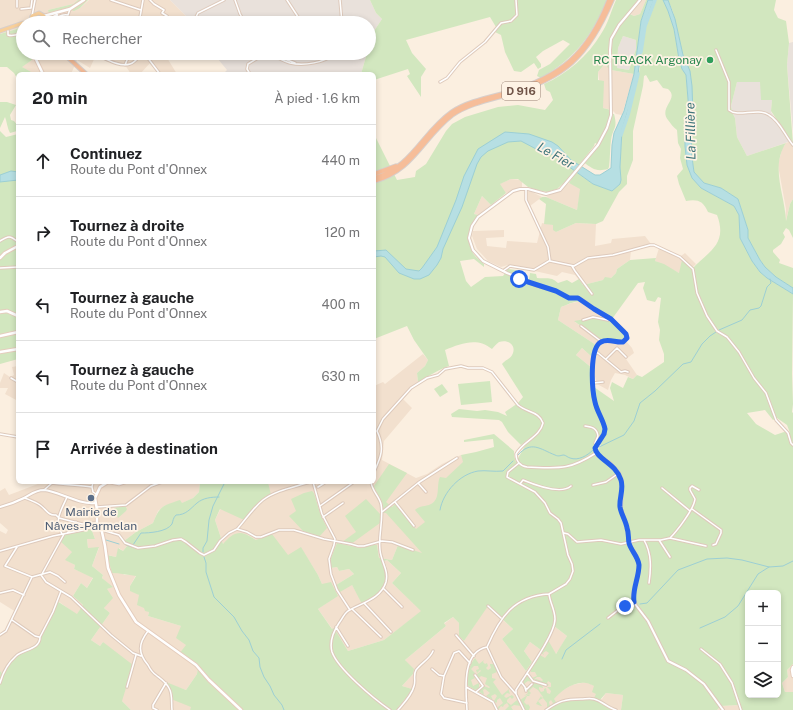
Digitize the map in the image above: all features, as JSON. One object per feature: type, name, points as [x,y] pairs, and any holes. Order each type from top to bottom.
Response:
[{"type":"highway","name":"D 916","points":[[376,178],[396,169],[411,155],[441,121],[457,109],[532,84],[551,75],[563,67],[591,38],[610,0]]},
{"type":"highway","name":"D 916","points":[[376,179],[389,176],[405,165],[441,125],[457,112],[471,106],[534,86],[564,70],[577,58],[592,40],[603,21],[610,0]]},
{"type":"highway","points":[[71,60],[84,72]]},
{"type":"highway","points":[[376,173],[391,169],[411,155]]},
{"type":"main road","points":[[35,16],[39,13],[44,16],[70,10],[84,0]]},
{"type":"main road","points":[[56,16],[62,12]]},
{"type":"main road","points":[[0,32],[16,26]]},
{"type":"main road","points":[[0,32],[8,31],[16,27]]},
{"type":"main road","points":[[36,60],[42,72]]},
{"type":"main road","points":[[0,258],[9,250],[16,247]]},
{"type":"main road","points":[[1,310],[16,315]]},
{"type":"main road","points":[[0,336],[16,332]]},
{"type":"main road","points":[[0,352],[16,349]]},
{"type":"main road","points":[[104,484],[96,494],[95,498],[98,525],[105,546],[108,568],[117,591],[136,622],[196,665],[209,680],[241,710]]},
{"type":"main road","points":[[793,667],[793,676]]},
{"type":"street","points":[[17,0],[17,7]]},
{"type":"street","points":[[21,8],[31,8],[32,0]]},
{"type":"street","points":[[32,16],[36,0]]},
{"type":"street","points":[[111,0],[141,10]]},
{"type":"street","points":[[140,16],[143,0]]},
{"type":"street","points":[[150,0],[164,10],[162,13],[167,16]]},
{"type":"street","points":[[197,16],[224,0]]},
{"type":"street","points":[[235,0],[242,16]]},
{"type":"street","points":[[287,0],[297,16]]},
{"type":"street","points":[[340,0],[341,16]]},
{"type":"street","points":[[440,82],[447,78],[460,62],[484,42],[500,23],[511,21],[517,15],[516,0]]},
{"type":"street","points":[[596,445],[604,434],[605,429],[603,419],[595,401],[593,383],[594,353],[597,346],[602,342],[621,342],[627,338],[624,330],[610,318],[578,298],[569,298],[556,291],[519,279],[483,261],[473,250],[469,238],[472,226],[478,217],[512,192],[526,189],[551,194],[563,187],[601,140],[612,115],[611,39],[619,24],[640,0]]},
{"type":"street","points":[[34,7],[39,13]]},
{"type":"street","points":[[60,16],[68,15],[70,10]]},
{"type":"street","points":[[8,31],[8,35],[16,35]]},
{"type":"street","points":[[716,50],[729,82],[728,104],[731,112],[758,111],[768,114],[775,120],[793,145]]},
{"type":"street","points":[[109,60],[125,65],[132,63],[135,60]]},
{"type":"street","points":[[125,65],[127,60]]},
{"type":"street","points":[[149,60],[158,72]]},
{"type":"street","points":[[249,72],[247,69],[248,64],[255,60]]},
{"type":"street","points":[[283,60],[296,64],[307,64],[321,60]]},
{"type":"street","points":[[286,60],[296,64]]},
{"type":"street","points":[[526,189],[525,198],[548,247],[550,261]]},
{"type":"street","points":[[0,240],[8,236],[13,237],[16,240]]},
{"type":"street","points":[[503,271],[510,266],[534,270],[550,261],[572,266],[588,258],[613,255],[652,245],[680,257],[693,269],[697,293],[707,316],[717,331],[727,337],[739,352],[754,378],[766,393],[776,420],[788,433],[793,445]]},
{"type":"street","points":[[572,266],[592,294]]},
{"type":"street","points":[[0,268],[16,267]]},
{"type":"street","points":[[583,320],[591,317],[608,320],[610,318]]},
{"type":"street","points":[[581,326],[602,342]]},
{"type":"street","points":[[606,359],[617,348],[626,357]]},
{"type":"street","points":[[594,353],[597,352],[621,372],[628,372]]},
{"type":"street","points":[[376,467],[382,453],[382,445],[377,431],[383,419],[407,392],[424,380],[445,369],[461,366],[468,368],[483,368],[494,373],[518,405],[523,409],[537,414],[542,420],[543,423],[541,430],[517,452],[516,458],[519,463],[527,467],[562,468],[578,463],[596,453]]},
{"type":"street","points":[[11,378],[16,381]]},
{"type":"street","points":[[593,383],[603,382]]},
{"type":"street","points":[[585,426],[592,427],[596,430],[598,434],[595,443],[596,453],[611,464],[619,473],[622,481],[620,509],[627,526],[629,543],[637,557],[639,564],[633,595],[634,602],[648,621],[668,661],[672,665],[686,670],[704,684],[722,710]]},
{"type":"street","points":[[0,434],[16,437]]},
{"type":"street","points":[[382,512],[418,483],[457,458]]},
{"type":"street","points":[[467,710],[466,674],[470,662],[474,656],[482,649],[487,647],[492,634],[502,618],[515,606],[526,599],[537,595],[549,594],[566,584],[573,571],[560,520],[550,513],[543,500],[532,490],[510,480],[507,475],[508,472],[519,463]]},
{"type":"street","points":[[593,485],[606,482],[619,473]]},
{"type":"street","points":[[520,484],[523,480],[542,487],[564,490],[571,486]]},
{"type":"street","points":[[418,483],[426,492]]},
{"type":"street","points":[[44,490],[50,484]]},
{"type":"street","points":[[63,484],[92,487]]},
{"type":"street","points":[[93,484],[93,492],[96,494]]},
{"type":"street","points":[[97,507],[126,505],[151,486],[156,484]]},
{"type":"street","points":[[25,498],[40,505],[48,513],[59,518],[82,524],[98,525],[103,530],[120,535],[125,543],[135,547],[149,547],[181,539],[203,554],[214,550],[226,535],[237,529],[267,498],[287,489],[304,484]]},
{"type":"street","points":[[312,484],[323,516],[336,542],[329,559],[330,569],[337,590],[351,610],[380,637]]},
{"type":"street","points":[[318,487],[323,484]]},
{"type":"street","points":[[320,506],[351,484]]},
{"type":"street","points":[[372,484],[373,491],[380,504],[382,512],[379,543],[380,554],[387,572],[386,581],[383,588],[376,596],[346,613],[333,632],[331,641],[332,652],[335,657],[355,680],[390,710]]},
{"type":"street","points":[[670,538],[691,510],[695,499],[690,488],[692,486],[699,490]]},
{"type":"street","points":[[662,488],[721,530],[716,544],[713,545]]},
{"type":"street","points":[[0,507],[12,504],[25,498],[31,493],[44,490],[67,497],[96,503]]},
{"type":"street","points":[[64,534],[60,530],[59,518],[60,510],[67,497]]},
{"type":"street","points":[[395,502],[414,526]]},
{"type":"street","points":[[323,516],[343,503]]},
{"type":"street","points":[[41,575],[64,534],[72,529],[76,522]]},
{"type":"street","points":[[0,551],[98,525]]},
{"type":"street","points":[[237,529],[258,537],[279,530],[294,530],[324,539],[361,547],[382,541],[394,542],[413,550]]},
{"type":"street","points":[[53,536],[60,530]]},
{"type":"street","points":[[564,533],[570,535],[577,542],[600,540],[619,544],[670,538],[706,546]]},
{"type":"street","points":[[644,540],[650,555],[649,584]]},
{"type":"street","points":[[659,540],[670,557]]},
{"type":"street","points":[[17,547],[5,566],[32,577],[52,572],[65,582]]},
{"type":"street","points":[[41,575],[46,582],[71,597],[133,654],[141,656]]},
{"type":"street","points":[[0,635],[6,631],[32,577]]},
{"type":"street","points":[[383,588],[402,607]]},
{"type":"street","points":[[0,593],[13,590],[24,595]]},
{"type":"street","points":[[0,684],[3,672],[7,665],[22,651],[36,646],[40,640],[61,591]]},
{"type":"street","points":[[516,694],[516,690],[538,656],[554,626],[554,614],[549,594]]},
{"type":"street","points":[[608,618],[621,608],[634,602]]},
{"type":"street","points":[[364,603],[391,632]]},
{"type":"street","points":[[488,606],[502,618]]},
{"type":"street","points":[[12,620],[35,636],[40,637]]},
{"type":"street","points":[[336,627],[348,646]]},
{"type":"street","points":[[148,632],[144,637],[140,651],[141,656],[154,674],[166,683],[171,693],[172,710]]},
{"type":"street","points":[[456,635],[474,656]]},
{"type":"street","points":[[487,647],[500,675],[516,694],[524,710]]},
{"type":"street","points":[[701,649],[720,664],[732,683],[742,710]]},
{"type":"street","points":[[398,710],[414,688],[414,674],[416,670],[432,655],[433,651]]},
{"type":"street","points":[[467,702],[442,697],[441,694],[444,676],[451,658],[456,652],[459,651],[470,662]]},
{"type":"street","points":[[127,687],[136,655]]},
{"type":"street","points":[[432,669],[439,675],[444,676]]},
{"type":"street","points":[[527,673],[533,681],[546,685]]},
{"type":"street","points":[[475,675],[483,686],[476,692]]},
{"type":"street","points":[[521,682],[526,691]]},
{"type":"street","points":[[157,710],[153,708],[153,705],[166,683]]},
{"type":"street","points":[[525,688],[527,689],[532,684]]},
{"type":"street","points":[[466,687],[494,702],[497,710]]},
{"type":"street","points":[[546,710],[565,700],[589,698],[616,710]]},
{"type":"shaded area","points":[[0,0],[78,0],[73,4],[48,10],[50,14],[80,8],[89,0],[170,0],[186,16],[16,16],[16,29],[0,34]]},
{"type":"shaded area","points":[[170,0],[370,0],[376,13],[382,19],[376,28],[376,16],[186,16]]},
{"type":"shaded area","points":[[640,0],[646,0],[640,14],[634,16],[629,13]]},
{"type":"shaded area","points":[[623,36],[636,40],[636,49],[629,70],[617,68],[618,48]]},
{"type":"shaded area","points":[[793,42],[793,132],[787,65],[789,43]]},
{"type":"shaded area","points":[[32,60],[77,60],[72,72],[31,72],[21,67]]},
{"type":"shaded area","points":[[77,60],[94,60],[90,68]]},
{"type":"shaded area","points":[[110,60],[168,60],[176,72],[159,72],[151,62],[142,72],[130,72],[125,65]]},
{"type":"shaded area","points":[[219,60],[365,60],[362,72],[225,72],[227,70]]},
{"type":"shaded area","points":[[607,60],[611,70],[634,74],[622,115],[616,114],[612,110],[603,108],[598,72],[603,66],[602,61]]},
{"type":"shaded area","points":[[737,82],[760,82],[772,100],[771,112],[791,141],[747,156],[737,137],[735,118],[731,106]]},
{"type":"shaded area","points":[[791,141],[793,144],[793,199],[790,204],[785,224],[786,209],[778,165],[782,149],[786,143]]},
{"type":"shaded area","points":[[511,179],[522,180],[522,187],[506,193],[499,184]]},
{"type":"shaded area","points":[[569,183],[581,188],[577,210],[546,197]]},
{"type":"shaded area","points":[[530,191],[542,197],[530,206],[526,198],[526,192]]},
{"type":"shaded area","points":[[482,196],[491,205],[478,215],[474,214]]},
{"type":"shaded area","points":[[542,223],[554,225],[556,232],[576,223],[596,224],[595,246],[611,243],[612,239],[645,236],[651,244],[631,251],[630,260],[617,269],[616,273],[611,278],[583,285],[575,275],[562,272],[557,276],[508,265],[501,267],[488,261],[477,249],[472,236],[473,231],[504,230],[504,237],[486,238],[487,246],[506,248],[507,241],[537,243]]},
{"type":"shaded area","points":[[659,248],[681,256],[685,253],[696,264],[691,269],[679,273],[655,261]]},
{"type":"shaded area","points":[[583,301],[592,309],[608,317],[607,319],[591,318],[575,322],[600,340],[596,345],[558,320],[561,307]]},
{"type":"shaded area","points":[[626,341],[634,353],[626,359],[637,375],[633,379],[625,375],[615,373],[608,390],[597,384],[594,373],[596,350],[599,345],[603,343],[622,343]]},
{"type":"shaded area","points":[[582,348],[592,357],[592,368],[576,355]]},
{"type":"shaded area","points":[[423,354],[428,360],[425,366],[417,373],[418,382],[403,399],[412,408],[384,441],[382,460],[416,478],[427,474],[442,464],[461,455],[464,463],[425,522],[423,554],[398,545],[392,560],[379,558],[377,545],[360,548],[355,547],[331,568],[337,567],[339,571],[349,569],[354,574],[336,585],[352,585],[363,604],[378,596],[383,590],[388,579],[387,567],[384,561],[387,560],[401,573],[392,583],[422,611],[384,640],[348,651],[334,629],[333,630],[318,609],[338,595],[322,584],[301,548],[288,556],[248,535],[223,544],[215,520],[221,508],[258,504],[270,495],[268,484],[376,484],[376,385],[383,382],[385,384]]},
{"type":"shaded area","points":[[16,366],[16,400],[5,394],[8,388],[0,388],[0,383],[4,373],[10,377],[14,375],[12,367]]},
{"type":"shaded area","points":[[38,484],[200,484],[199,492],[193,498],[181,504],[180,501],[164,506],[158,511],[153,523],[136,532],[124,541],[128,545],[123,551],[119,548],[116,557],[108,555],[124,575],[136,575],[130,586],[139,595],[145,608],[149,612],[148,616],[181,626],[186,645],[198,667],[197,674],[186,690],[166,683],[172,693],[192,707],[190,710],[131,710],[122,701],[103,642],[100,646],[91,640],[110,613],[104,608],[107,589],[112,587],[102,578],[103,575],[92,566],[99,548],[88,548],[87,539],[95,539],[91,528],[66,560],[75,565],[74,569],[93,577],[87,588],[81,583],[73,596],[83,605],[77,615],[58,601],[36,645],[15,657],[2,673],[0,671],[0,635],[6,631],[16,612],[0,602],[0,531],[6,534],[8,530],[0,523],[0,491],[5,488],[9,495]]},
{"type":"shaded area","points":[[487,606],[513,629],[502,639],[526,671],[532,662],[524,651],[530,642],[541,650],[554,626],[567,636],[559,650],[552,658],[560,692],[572,685],[586,682],[595,686],[596,693],[601,699],[606,693],[623,695],[621,710],[551,707],[549,710],[396,710],[411,689],[402,686],[413,674],[405,660],[446,626],[444,624],[453,617],[459,623],[459,636],[464,641]]},
{"type":"shaded area","points":[[793,664],[793,692],[785,692],[782,683],[788,677],[787,670]]},
{"type":"shaded area","points":[[739,705],[742,710],[717,710],[721,706]]},
{"type":"green space","points":[[78,0],[88,0],[80,8],[74,11],[68,9],[49,14],[48,10],[73,4]]},
{"type":"green space","points":[[370,0],[607,0],[595,25],[581,45],[564,62],[541,78],[537,76],[539,70],[550,64],[570,44],[563,40],[543,51],[536,57],[541,64],[541,67],[538,69],[534,63],[521,72],[514,71],[505,52],[501,35],[495,32],[496,27],[490,17],[406,40],[412,53],[426,69],[421,77],[421,97],[407,76],[410,74],[408,69],[376,79],[376,72],[362,72],[365,60],[376,60],[376,28],[382,19],[376,13]]},
{"type":"green space","points":[[616,0],[638,0],[628,13],[634,16],[640,14],[646,0],[648,0],[641,21],[634,74],[611,70],[607,67],[606,60],[602,61],[603,66],[598,72],[598,80],[604,81],[603,108],[611,110],[606,128],[597,144],[595,143],[568,179],[557,189],[547,192],[537,190],[528,187],[518,179],[511,179],[500,184],[506,193],[491,205],[482,196],[474,214],[478,215],[470,229],[469,243],[473,253],[484,264],[484,267],[474,259],[460,261],[466,281],[471,287],[485,277],[503,276],[508,269],[522,272],[524,278],[529,279],[530,273],[536,274],[537,278],[551,279],[558,283],[567,280],[572,283],[579,279],[583,285],[603,280],[605,277],[611,278],[616,273],[617,269],[630,260],[656,258],[655,261],[664,264],[679,273],[682,260],[692,269],[715,246],[720,233],[720,225],[717,215],[708,212],[702,203],[694,200],[686,201],[677,176],[683,169],[680,158],[681,149],[678,143],[677,130],[668,120],[665,111],[672,96],[668,89],[663,88],[657,80],[650,82],[646,75],[644,76],[633,131],[633,160],[627,176],[627,184],[619,192],[603,221],[596,224],[576,223],[556,232],[553,230],[553,225],[544,224],[546,204],[539,199],[546,197],[577,210],[580,189],[569,183],[576,172],[593,184],[612,191],[620,184],[622,130],[628,114],[640,68],[645,26],[654,0],[663,0],[674,29],[682,69],[686,75],[689,119],[685,131],[685,146],[687,165],[692,178],[701,188],[734,206],[739,215],[740,238],[752,261],[760,272],[767,278],[793,294],[793,664],[787,670],[788,677],[782,683],[785,692],[793,692],[793,710],[742,710],[739,705],[721,706],[717,710],[621,710],[623,695],[606,693],[600,700],[594,698],[596,694],[592,692],[594,686],[588,683],[581,683],[572,685],[563,690],[554,699],[556,702],[552,705],[553,703],[551,700],[549,702],[550,706],[547,708],[547,703],[543,698],[538,701],[542,706],[536,704],[541,696],[542,698],[543,697],[538,690],[533,687],[529,691],[531,693],[529,695],[530,696],[527,696],[524,702],[530,707],[529,710],[525,710],[520,700],[529,694],[524,696],[528,693],[526,690],[533,684],[532,682],[542,685],[543,688],[539,687],[541,692],[546,688],[547,693],[550,694],[551,691],[547,687],[551,687],[551,683],[548,681],[547,683],[549,685],[547,686],[546,684],[534,680],[536,679],[542,681],[543,680],[540,677],[533,680],[532,678],[537,676],[535,672],[531,672],[530,670],[540,655],[545,658],[549,653],[546,651],[543,653],[544,655],[541,653],[548,640],[556,654],[567,636],[554,626],[541,650],[530,642],[524,651],[532,662],[526,671],[502,639],[513,629],[488,606],[464,641],[459,636],[459,623],[453,617],[444,623],[446,626],[405,660],[414,669],[413,674],[402,686],[412,689],[396,710],[190,710],[191,707],[171,699],[172,693],[166,682],[186,690],[197,674],[198,667],[179,654],[186,645],[176,638],[181,626],[148,616],[149,612],[137,605],[139,595],[130,591],[130,586],[136,576],[112,573],[107,555],[116,557],[118,548],[123,551],[128,545],[124,541],[136,532],[153,523],[160,509],[180,500],[182,503],[193,498],[199,492],[200,484],[268,484],[271,495],[265,498],[244,520],[220,509],[215,520],[223,544],[231,536],[238,533],[246,534],[256,540],[272,534],[288,555],[301,547],[322,584],[331,582],[338,596],[318,609],[332,629],[334,628],[348,651],[384,640],[421,611],[392,583],[401,573],[387,560],[384,561],[387,576],[386,582],[384,587],[375,596],[362,604],[352,585],[340,592],[336,585],[354,574],[349,569],[339,571],[337,567],[331,568],[331,558],[337,543],[360,548],[377,545],[379,558],[392,560],[398,545],[422,553],[386,513],[382,513],[380,523],[351,544],[342,542],[356,532],[345,516],[366,499],[380,514],[383,506],[374,489],[374,486],[389,464],[407,473],[386,502],[392,507],[395,504],[416,529],[425,522],[415,510],[419,507],[429,505],[434,502],[437,495],[440,477],[446,478],[463,462],[461,455],[494,447],[493,439],[464,442],[464,440],[494,434],[514,451],[516,462],[526,444],[534,438],[531,437],[521,445],[499,420],[452,417],[451,414],[459,409],[477,411],[485,410],[498,412],[507,416],[505,412],[518,403],[523,397],[502,364],[511,357],[513,353],[514,350],[510,343],[505,341],[499,342],[492,349],[481,343],[469,342],[445,350],[449,366],[418,382],[417,373],[425,366],[428,360],[414,340],[407,326],[376,338],[376,138],[397,180],[415,177],[416,171],[426,164],[446,131],[452,124],[465,117],[498,107],[518,105],[545,110],[553,100],[550,92],[546,90],[544,84],[569,70],[590,50],[608,22]],"holes":[[[623,36],[636,40],[636,49],[629,70],[617,68],[618,48]],[[645,282],[643,288],[647,300],[655,302],[658,297],[661,298],[658,322],[660,330],[659,340],[664,354],[664,362],[642,377],[637,375],[633,379],[628,377],[623,388],[612,382],[610,388],[614,401],[591,385],[592,368],[576,355],[582,348],[592,357],[596,345],[558,320],[561,307],[577,302],[586,303],[592,306],[608,317],[606,319],[591,318],[574,321],[602,342],[623,342],[627,336],[612,319],[638,283]],[[765,410],[773,420],[777,418],[787,425],[790,433],[784,432],[775,435],[756,424],[747,413]],[[597,438],[601,446],[594,453],[593,447]]]},
{"type":"green space","points":[[668,0],[776,0],[774,10],[778,18],[786,21],[789,43],[787,65],[793,144],[771,111],[772,100],[761,100],[760,82],[737,82],[731,106],[735,118],[737,137],[747,156],[786,143],[781,152],[779,171],[786,221],[790,204],[793,199],[793,238],[789,230],[786,228],[783,233],[785,237],[781,244],[773,250],[773,252],[780,260],[779,263],[793,268],[793,288],[776,277],[760,260],[748,238],[748,230],[738,199],[721,188],[704,183],[694,172],[691,150],[693,115],[691,78],[683,55],[673,12]]},
{"type":"green space","points":[[16,29],[16,60],[32,60],[22,67],[31,72],[16,72],[16,76],[7,67],[0,67],[0,34]]},
{"type":"green space","points":[[0,102],[7,102],[16,105],[10,115],[11,120],[16,124],[16,131],[10,133],[5,117],[0,128]]},
{"type":"green space","points":[[613,114],[615,125],[611,140],[609,167],[608,169],[604,170],[595,169],[583,162],[601,140]]},
{"type":"green space","points":[[0,131],[6,137],[16,134],[16,360],[0,364]]},
{"type":"green space","points":[[490,381],[492,402],[461,405],[458,384]]},
{"type":"green space","points":[[442,384],[448,392],[440,397],[434,389]]},
{"type":"green space","points":[[312,491],[327,528],[319,537],[303,531],[289,516],[296,511],[291,499]]},
{"type":"green space","points":[[125,506],[127,509],[126,511],[118,518],[114,508]]},
{"type":"green space","points":[[91,528],[95,539],[87,539],[88,548],[99,547],[92,566],[103,575],[102,578],[113,587],[107,589],[113,598],[104,608],[110,613],[91,640],[100,646],[103,642],[133,665],[122,701],[131,710],[0,710],[0,671],[2,673],[15,657],[36,645],[57,601],[77,614],[83,605],[73,596],[81,583],[87,588],[93,578],[74,569],[75,565],[65,560],[72,552],[60,541],[65,534]]},
{"type":"green space","points":[[475,658],[479,664],[484,660],[483,662],[485,664],[487,663],[488,666],[486,668],[488,670],[491,668],[490,664],[494,664],[497,672],[492,674],[492,678],[496,679],[493,682],[502,695],[508,690],[508,688],[510,694],[507,693],[504,696],[506,698],[512,695],[514,697],[512,699],[510,697],[507,702],[511,705],[517,700],[521,706],[514,705],[511,707],[513,710],[505,710],[509,706],[507,703],[503,707],[501,706],[498,710],[498,707],[503,703],[500,698],[496,703],[494,701],[497,696],[495,694],[491,696],[493,700],[486,696],[490,693],[485,689],[483,690],[484,695],[478,691],[484,686],[490,687],[485,684],[487,678],[481,676],[479,678],[481,680],[480,682],[477,677],[477,674],[481,671],[480,670],[477,673],[476,670],[479,669],[478,666],[474,666],[471,669],[475,673],[473,675],[475,678],[471,680],[473,686],[479,683],[479,688],[475,690],[467,685],[468,671]]},
{"type":"green space","points":[[527,675],[532,682],[528,681],[525,683],[525,686],[523,681]]},
{"type":"green space","points":[[568,699],[594,699],[610,709],[616,710],[549,710],[555,704]]},
{"type":"water","points":[[648,0],[654,0],[645,26],[637,81],[622,130],[620,184],[612,191],[593,184],[550,153],[538,150],[521,141],[508,142],[488,151],[481,157],[477,164],[462,207],[443,249],[441,258],[429,275],[420,279],[414,279],[399,273],[385,257],[376,257],[376,251],[386,250],[406,269],[419,271],[437,247],[464,176],[478,149],[505,132],[529,134],[552,142],[558,146],[571,160],[595,175],[600,175],[611,168],[614,133],[624,111],[634,74],[641,21]]},
{"type":"water","name":"La Fillière","points":[[663,0],[668,0],[675,19],[683,55],[690,71],[693,115],[691,150],[694,172],[704,183],[721,188],[738,199],[748,230],[748,238],[760,260],[776,277],[793,288],[793,294],[767,278],[760,272],[752,261],[740,238],[739,215],[734,206],[701,188],[692,178],[687,165],[685,146],[685,131],[689,119],[686,75],[682,69],[674,29]]},
{"type":"water","points":[[11,171],[16,172],[16,180],[0,182],[0,175]]},
{"type":"waterway","name":"Le Fier","points":[[641,52],[645,26],[655,0]]},
{"type":"waterway","name":"Le Fier","points":[[621,135],[628,115],[638,74]]},
{"type":"waterway","points":[[719,330],[742,320],[750,310],[759,308],[767,287],[771,283],[770,279]]},
{"type":"waterway","points":[[599,447],[624,435],[634,421],[640,403],[683,364],[691,362],[702,344],[716,332]]},
{"type":"waterway","points":[[518,455],[527,448],[536,447],[556,456],[564,455],[576,459],[585,456],[593,450]]},
{"type":"waterway","points":[[440,510],[445,497],[453,485],[459,480],[478,471],[503,471],[513,461]]},
{"type":"waterway","points":[[203,552],[203,548],[207,541],[209,520],[213,506],[224,484]]},
{"type":"waterway","points":[[133,545],[141,533],[158,532],[166,529],[170,527],[176,515],[185,513],[202,500],[219,497]]},
{"type":"waterway","points":[[106,540],[119,544]]},
{"type":"waterway","points":[[126,545],[132,547]]},
{"type":"waterway","points":[[204,557],[206,572],[214,597],[234,617],[249,640],[253,651],[259,658],[260,667],[264,677],[284,710]]},
{"type":"waterway","points":[[640,604],[647,603],[678,570],[707,559],[727,558],[769,567],[783,566],[793,561]]},
{"type":"waterway","points":[[700,628],[725,617],[738,606],[758,574],[769,567]]},
{"type":"waterway","points":[[562,659],[566,650],[600,624]]},
{"type":"place","name":"RC TRACK Argonay","points":[[710,60]]},
{"type":"place","name":"Mairie de Nâves-Parmelan","points":[[91,498]]},
{"type":"route","points":[[519,279],[556,291],[569,298],[578,298],[584,301],[611,319],[624,330],[627,336],[623,342],[604,341],[599,343],[593,359],[594,397],[596,406],[603,419],[605,429],[604,434],[596,445],[595,450],[599,456],[611,464],[619,473],[622,481],[620,509],[627,526],[629,543],[637,557],[639,564],[633,595],[634,602],[625,606]]}]
